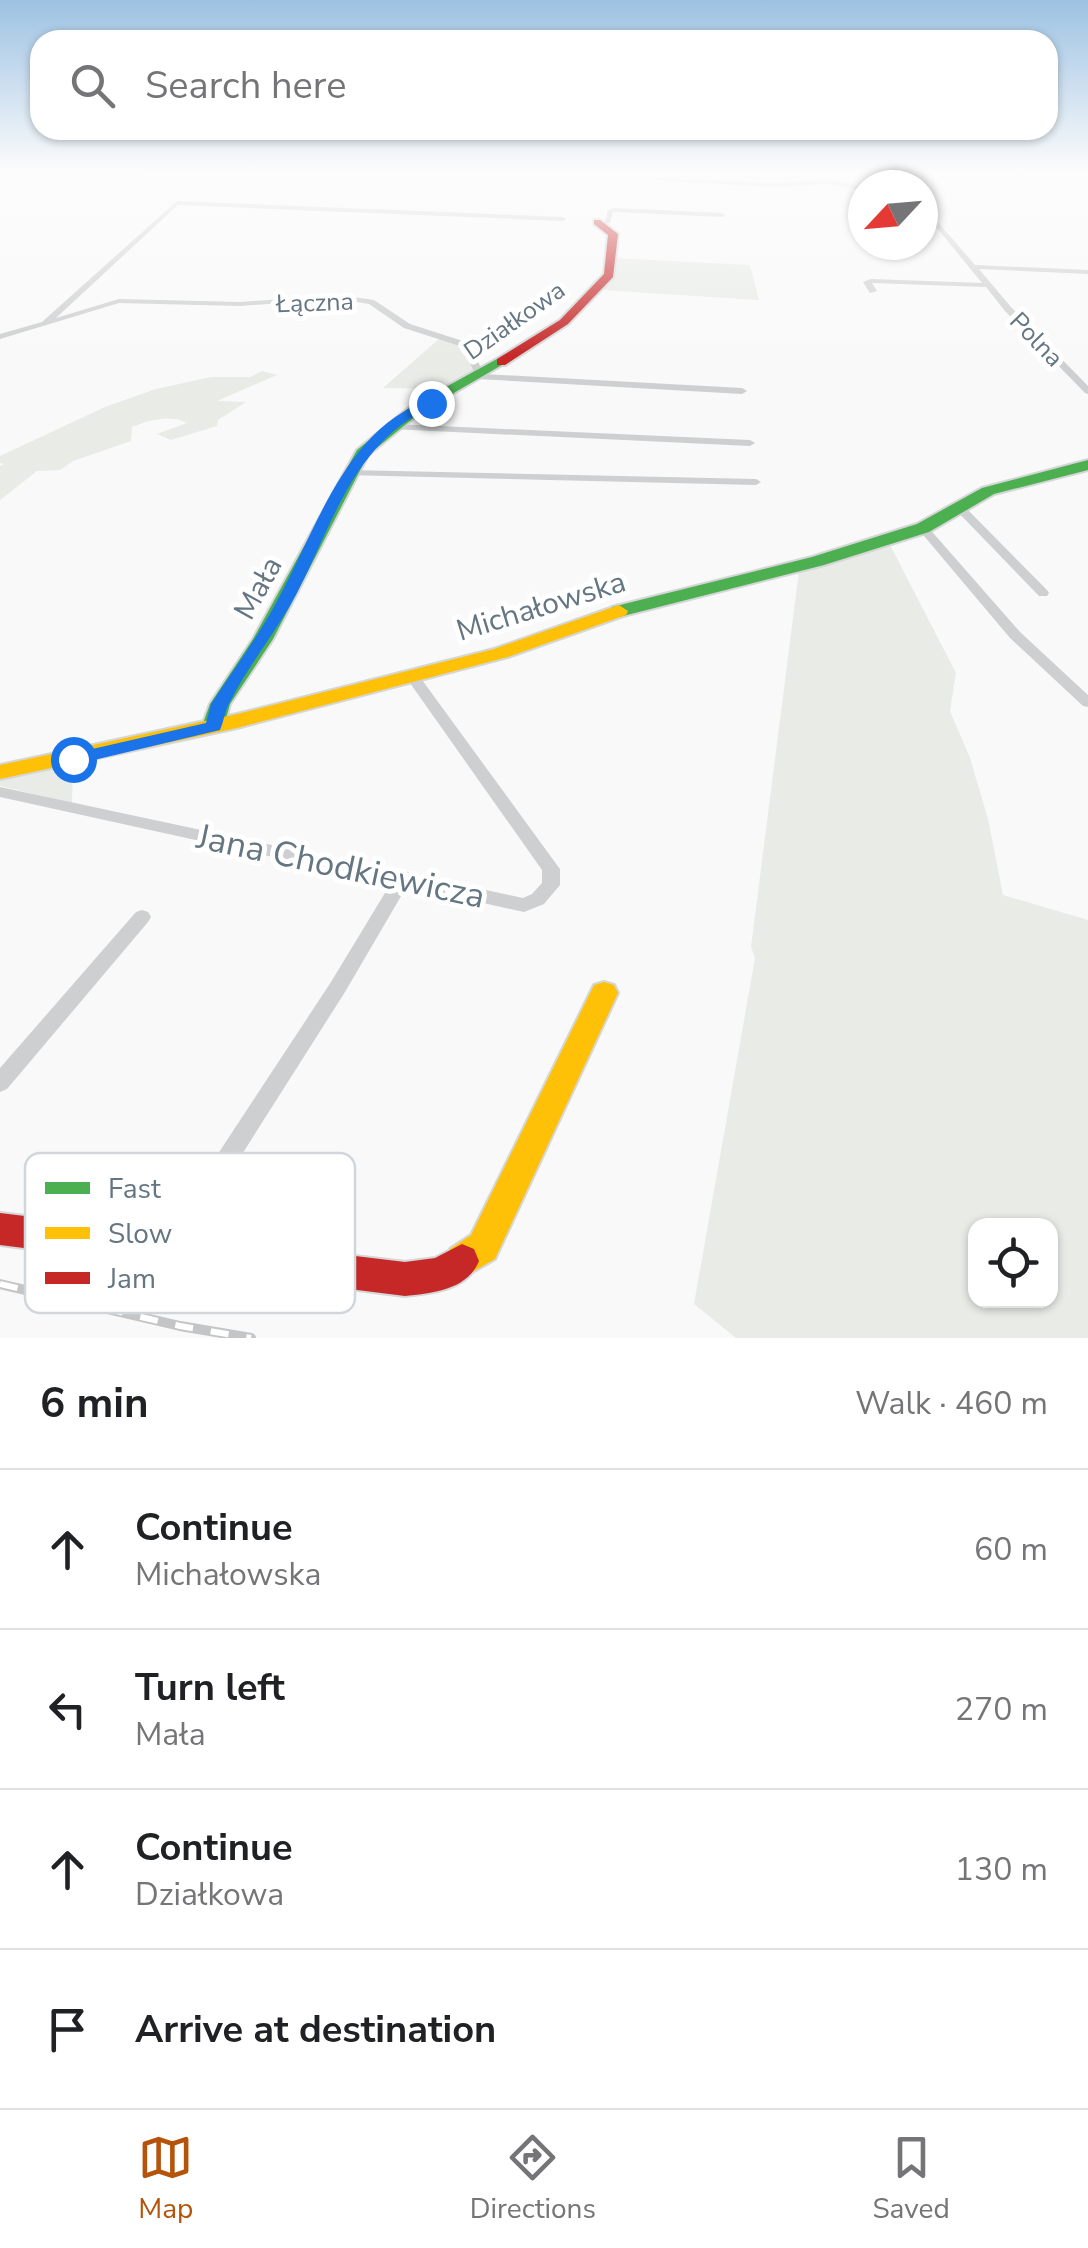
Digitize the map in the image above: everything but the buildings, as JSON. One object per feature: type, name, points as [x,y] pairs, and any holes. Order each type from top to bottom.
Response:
[{"type":"street","points":[[45,323],[145,232]]},
{"type":"street","name":"Działkowa","points":[[349,474],[362,453],[416,409],[554,330],[609,275],[611,232]]},
{"type":"street","name":"Polna","points":[[946,232],[1008,309],[1088,390]]},
{"type":"street","name":"Polna","points":[[976,266],[1088,272]]},
{"type":"street","name":"Polna","points":[[873,290],[868,282],[990,284]]},
{"type":"street","name":"Łączna","points":[[0,337],[119,300],[240,304],[329,297],[361,299],[407,326],[466,345],[479,376]]},
{"type":"street","points":[[479,376],[742,392]]},
{"type":"street","points":[[394,426],[750,443]]},
{"type":"street","name":"Michałowska","points":[[0,772],[214,726],[500,652],[615,612],[818,561],[922,528],[958,504],[988,491],[1088,465]]},
{"type":"street","points":[[349,474],[756,482]]},
{"type":"street","name":"Mała","points":[[214,726],[220,704],[264,639],[349,474]]},
{"type":"street","points":[[958,504],[1043,593]]},
{"type":"street","points":[[922,528],[1015,634],[1088,703]]},
{"type":"street","name":"Jana Chodkiewicza","points":[[0,792],[404,876],[524,905],[538,899],[551,885],[551,868],[412,676]]},
{"type":"street","points":[[231,1153],[338,988],[404,876]]},
{"type":"street","points":[[0,1083],[142,917]]},
{"type":"street","points":[[355,1273],[404,1279],[440,1276],[482,1247],[604,993]]},
{"type":"street","points":[[0,1229],[25,1233]]},
{"type":"shaded area","points":[[613,258],[750,265],[759,300],[601,290],[613,277]]},
{"type":"shaded area","points":[[440,338],[463,345],[477,375],[450,389],[383,388]]},
{"type":"shaded area","points":[[262,371],[277,375],[217,401],[246,402],[218,420],[217,426],[171,440],[157,434],[187,423],[167,418],[139,424],[132,427],[131,441],[73,461],[60,470],[37,471],[0,500],[0,466],[4,464],[0,463],[0,456],[105,407],[156,389],[211,377],[250,377]]},
{"type":"shaded area","points":[[890,545],[956,673],[950,711],[970,758],[988,819],[1003,895],[1088,920],[1088,1338],[736,1338],[694,1304],[755,958],[751,947],[799,571]]},
{"type":"shaded area","points":[[73,761],[72,803],[0,786],[0,776]]},
{"type":"railway","points":[[0,1284],[25,1290]]},
{"type":"railway","points":[[124,1313],[251,1338]]},
{"type":"traffic: fast","points":[[213,726],[220,704],[263,639],[362,453],[416,409],[501,362]]},
{"type":"traffic: fast","points":[[619,611],[818,561],[923,528],[988,491],[1088,465]]},
{"type":"traffic: slow","points":[[0,772],[237,721],[501,653],[619,611]]},
{"type":"traffic: slow","points":[[462,1261],[483,1247],[604,993]]},
{"type":"traffic: jam","points":[[501,362],[564,322],[609,275],[611,232]]},
{"type":"traffic: jam","points":[[0,1229],[25,1232]]},
{"type":"traffic: jam","points":[[355,1273],[405,1279],[440,1275],[462,1261]]},
{"type":"route","points":[[73,759],[214,726],[220,704],[264,639],[311,554],[353,465],[374,442],[416,409],[431,403]]}]
